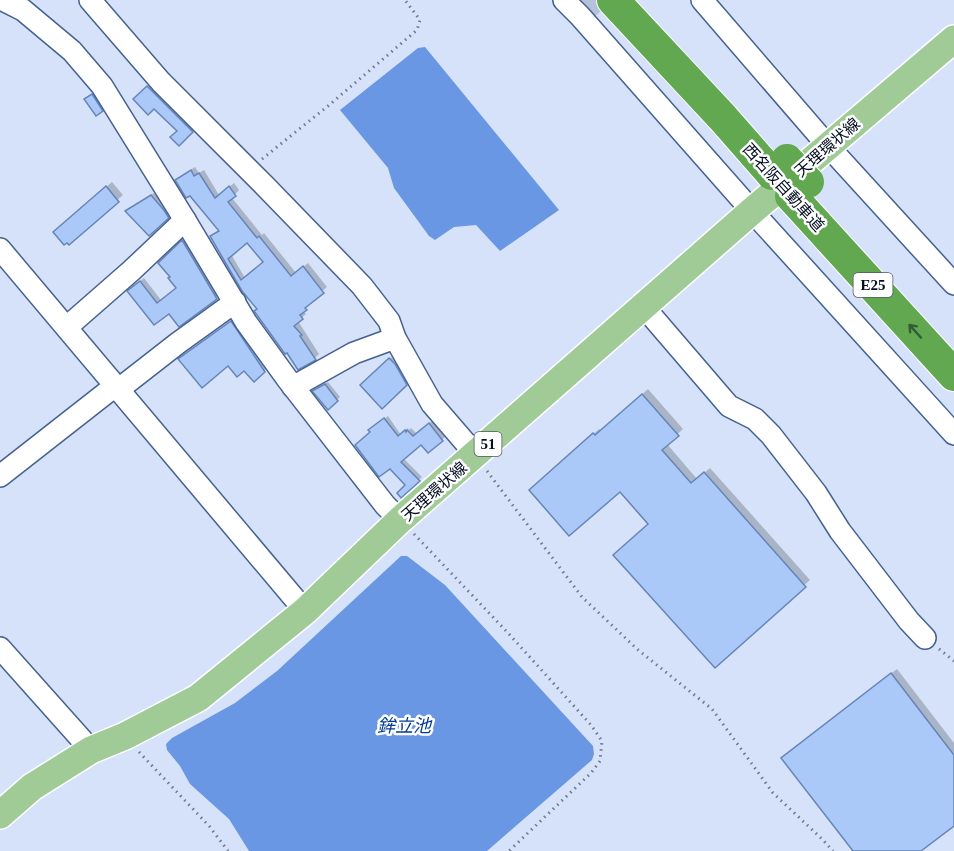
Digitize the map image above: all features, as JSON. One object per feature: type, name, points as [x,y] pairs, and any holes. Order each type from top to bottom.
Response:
[{"type":"highway","name":"西名阪自動車道","points":[[639,0],[954,375]]},
{"type":"highway","name":"西名阪自動車道","points":[[592,7],[624,30],[701,110],[723,118],[789,178],[954,344]]},
{"type":"main road","name":"天理環状線","points":[[0,815],[32,787],[91,750],[125,736],[198,698],[305,610],[400,520],[752,211],[954,39]]},
{"type":"street","points":[[3,0],[22,10],[72,51],[102,86],[246,322],[293,387],[385,505],[400,520]]},
{"type":"street","points":[[90,0],[161,82],[362,286],[389,321],[395,338],[432,404],[476,455]]},
{"type":"street","points":[[564,0],[592,7],[752,211],[954,434]]},
{"type":"street","points":[[702,0],[828,146],[954,284]]},
{"type":"street","points":[[67,327],[131,272],[185,220]]},
{"type":"street","points":[[0,249],[305,610]]},
{"type":"street","points":[[0,476],[117,387],[235,302]]},
{"type":"street","points":[[644,307],[729,406],[755,419],[771,435],[816,493],[840,531],[925,639]]},
{"type":"street","points":[[293,387],[354,353],[395,338]]},
{"type":"street","points":[[0,648],[91,750]]},
{"type":"path","points":[[249,169],[328,106],[417,30],[420,20],[405,0]]},
{"type":"path","points":[[476,455],[582,597],[637,650],[712,709],[773,793],[833,851]]},
{"type":"path","points":[[400,520],[509,634],[591,725],[602,741],[600,762],[591,773],[512,850]]},
{"type":"path","points":[[125,736],[182,800],[210,827],[228,851]]},
{"type":"water","points":[[425,47],[559,210],[500,251],[476,225],[454,227],[435,240],[429,236],[394,188],[388,168],[340,110],[418,48]]},
{"type":"water","name":"鉾立池","points":[[401,556],[407,556],[445,585],[593,746],[592,760],[487,851],[249,851],[229,819],[190,784],[180,766],[167,750],[166,744],[172,738],[235,703],[277,671]]},
{"type":"building","points":[[147,86],[193,132],[179,146],[170,137],[177,131],[154,109],[148,115],[133,99]]},
{"type":"building","points":[[92,94],[103,111],[96,116],[84,99]]},
{"type":"building","points":[[191,170],[194,176],[199,173],[215,198],[229,186],[236,196],[228,202],[291,276],[303,266],[324,293],[305,308],[307,310],[300,315],[303,319],[294,326],[302,335],[300,336],[316,360],[298,370],[287,353],[285,354],[254,311],[257,309],[242,291],[210,236],[219,231],[190,196],[186,198],[175,180]],"holes":[[[247,243],[263,262],[241,280],[228,259]]]},
{"type":"building","points":[[106,186],[119,202],[69,245],[67,243],[64,245],[53,232]]},
{"type":"building","points":[[151,195],[169,218],[149,236],[125,211]]},
{"type":"building","points":[[182,240],[217,299],[179,327],[169,314],[154,325],[127,291],[140,281],[157,303],[176,288],[158,263]]},
{"type":"building","points":[[231,321],[265,372],[254,382],[244,371],[237,377],[228,366],[202,388],[178,359]]},
{"type":"building","points":[[389,358],[407,385],[382,409],[360,385]]},
{"type":"building","points":[[325,384],[338,401],[328,410],[312,391]]},
{"type":"building","points":[[642,394],[679,436],[662,450],[691,483],[704,472],[806,587],[715,668],[613,555],[648,524],[620,492],[569,536],[529,490],[593,433],[595,435]]},
{"type":"building","points":[[384,418],[398,436],[407,430],[413,436],[429,423],[443,441],[428,453],[421,445],[401,462],[420,481],[401,498],[397,493],[405,485],[390,469],[379,477],[355,445],[370,432],[368,430]]},
{"type":"building","points":[[891,673],[954,755],[954,826],[921,851],[853,851],[781,758]]},
{"type":"tunnel","points":[[585,11],[598,0]]}]
